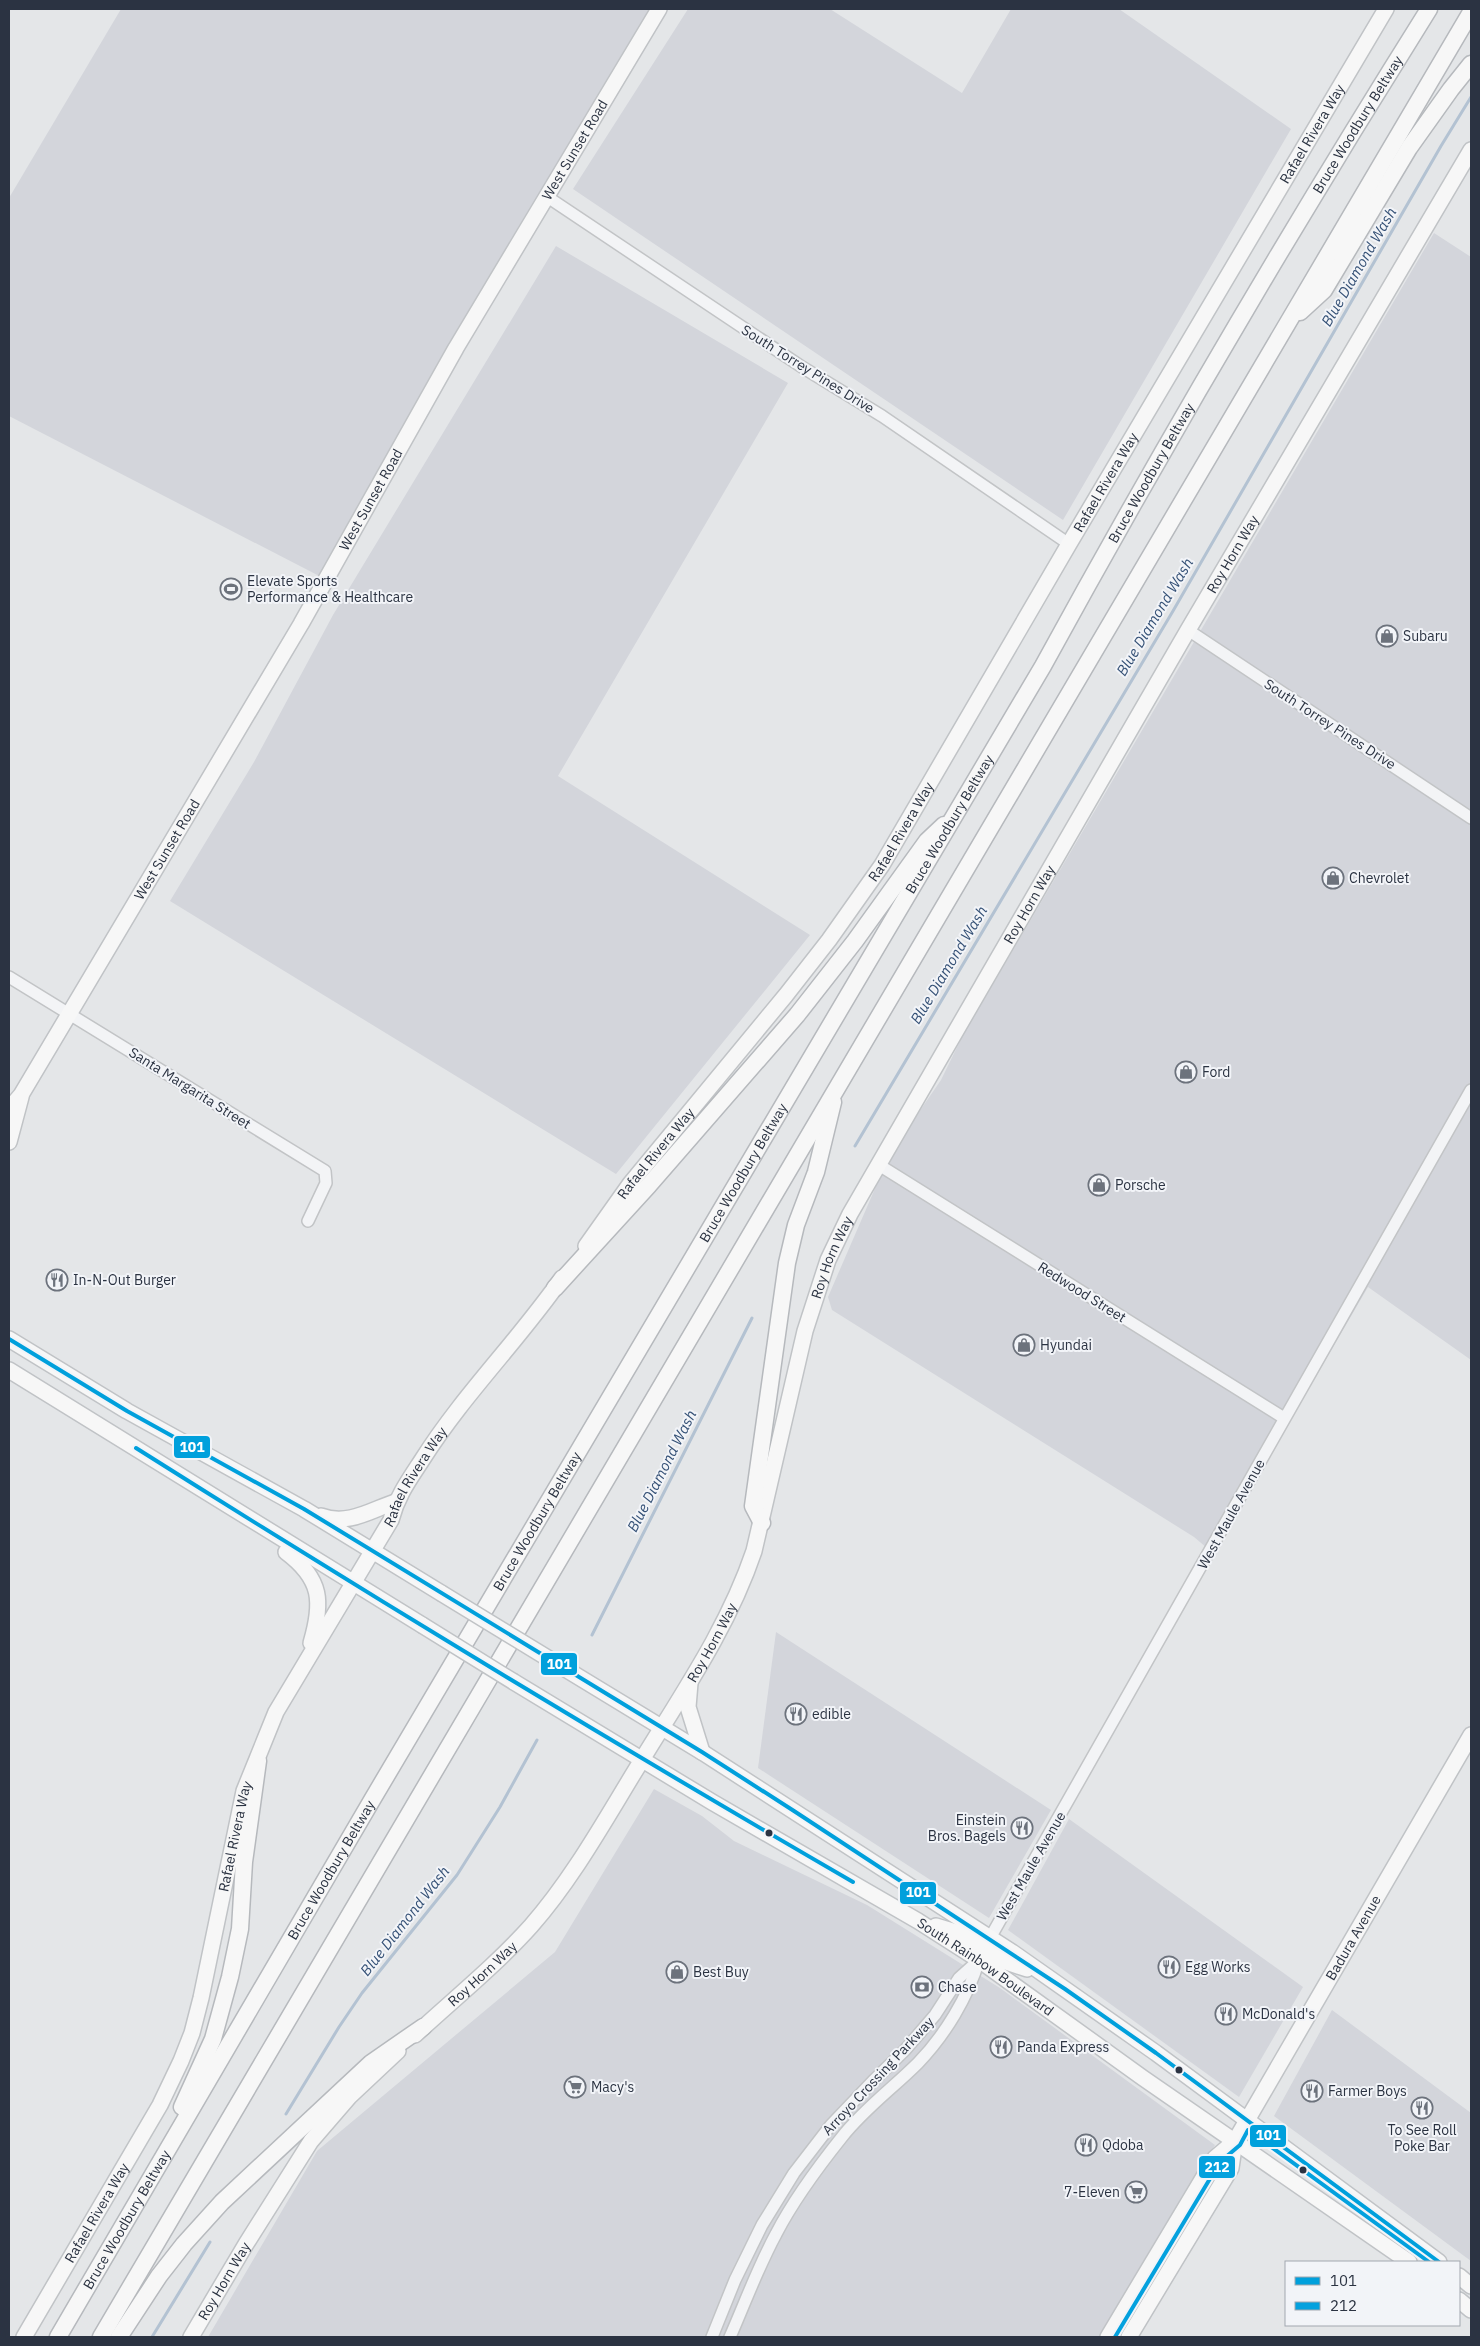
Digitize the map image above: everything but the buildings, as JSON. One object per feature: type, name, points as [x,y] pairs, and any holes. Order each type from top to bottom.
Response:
[{"type":"highway","points":[[1357,124],[1416,9]]},
{"type":"highway","name":"Bruce Woodbury Beltway","points":[[58,2337],[377,1791],[1043,666],[1113,539],[1270,268],[1429,9]]},
{"type":"highway","points":[[101,2337],[1471,12]]},
{"type":"highway","points":[[1284,328],[1324,290],[1409,148],[1471,64]]},
{"type":"highway","points":[[556,1288],[650,1185],[797,1015],[855,941],[927,840],[956,814]]},
{"type":"highway","points":[[762,1523],[753,1506],[787,1263],[796,1225],[816,1172],[836,1088]]},
{"type":"highway","points":[[112,2247],[127,2203],[182,2108],[213,2040],[223,2006],[240,1929],[244,1862],[258,1761]]},
{"type":"highway","points":[[119,2337],[179,2250],[222,2202],[371,2063],[423,2027]]},
{"type":"main road","name":"West Sunset Road","points":[[9,1109],[21,1095],[296,633],[456,348],[659,9]]},
{"type":"main road","name":"Rafael Rivera Way","points":[[24,2337],[160,2105],[180,2061],[192,2033],[201,1998],[244,1791],[258,1761],[276,1712],[391,1520],[395,1502],[450,1419],[556,1288],[630,1184],[786,995],[829,940],[866,887],[903,829],[1068,544],[1386,9]]},
{"type":"main road","name":"Roy Horn Way","points":[[191,2337],[246,2244],[311,2141],[349,2097],[530,1927],[578,1863],[662,1728],[734,1604],[745,1576],[762,1523],[805,1331],[828,1260],[850,1214],[1188,630],[1471,150]]},
{"type":"main road","name":"West Sunset Road","points":[[9,1142],[21,1095]]},
{"type":"main road","name":"South Rainbow Boulevard","points":[[9,1339],[134,1415],[304,1509],[702,1752],[1041,1973],[1156,2053],[1438,2261]]},
{"type":"main road","name":"South Rainbow Boulevard","points":[[9,1370],[642,1760],[918,1921],[979,1960],[1408,2261]]},
{"type":"main road","points":[[194,1484],[227,1514],[283,1550],[306,1569],[317,1592],[319,1603],[316,1627],[304,1666]]},
{"type":"main road","points":[[304,1509],[328,1518],[348,1519],[363,1516],[395,1502]]},
{"type":"main road","points":[[690,1680],[688,1707],[702,1752]]},
{"type":"main road","name":"Badura Avenue","points":[[1129,2337],[1231,2168],[1235,2141],[1246,2121],[1471,1734]]},
{"type":"main road","points":[[918,1921],[962,1934],[975,1942],[981,1943],[990,1938]]},
{"type":"main road","points":[[979,1960],[983,1954],[991,1953],[1006,1962],[1041,1973]]},
{"type":"main road","name":"Badura Avenue","points":[[1108,2337],[1215,2158],[1235,2141]]},
{"type":"main road","points":[[1460,2277],[1471,2286]]},
{"type":"main road","points":[[1140,2283],[1156,2293]]},
{"type":"main road","points":[[1460,2291],[1471,2298]]},
{"type":"main road","points":[[1460,2301],[1471,2310]]},
{"type":"street","name":"South Torrey Pines Drive","points":[[546,196],[802,367],[882,416],[1068,544]]},
{"type":"street","name":"South Torrey Pines Drive","points":[[1188,630],[1471,818]]},
{"type":"street","name":"Santa Margarita Street","points":[[9,977],[324,1171],[326,1183],[308,1221]]},
{"type":"street","name":"West Maule Avenue","points":[[990,1938],[1471,1090]]},
{"type":"street","name":"Redwood Street","points":[[879,1165],[1284,1418]]},
{"type":"street","name":"Arroyo Crossing Parkway","points":[[712,2337],[762,2225],[794,2173],[831,2125],[906,2050],[935,2015],[959,1978],[979,1960]]},
{"type":"street","name":"Arroyo Crossing Parkway","points":[[730,2337],[750,2286],[776,2233],[807,2182],[843,2136],[881,2096],[928,2052],[972,1985],[979,1960]]},
{"type":"shaded area","points":[[121,9],[659,9],[327,580],[9,416],[9,198]]},
{"type":"shaded area","points":[[688,9],[830,9],[962,93],[1011,9],[1119,9],[1291,129],[1063,520],[573,189]]},
{"type":"shaded area","points":[[1434,233],[1471,257],[1471,1360],[1368,1287],[1213,1553],[1194,1537],[832,1310],[828,1297],[890,1154],[941,1080],[962,1037]]},
{"type":"shaded area","points":[[556,246],[788,383],[558,776],[810,935],[616,1174],[170,901],[254,762],[333,615]]},
{"type":"shaded area","points":[[776,1632],[1051,1810],[989,1918],[758,1768]]},
{"type":"shaded area","points":[[654,1789],[702,1816],[734,1841],[867,1905],[1000,1988],[1215,2145],[1099,2337],[208,2337],[317,2151],[555,1952]]},
{"type":"shaded area","points":[[1069,1819],[1303,1987],[1239,2097],[1008,1930]]},
{"type":"shaded area","points":[[1332,2010],[1471,2113],[1471,2261],[1274,2116]]},
{"type":"waterway","name":"Blue Diamond Wash","points":[[855,1146],[1173,611],[1471,97]]},
{"type":"waterway","name":"Blue Diamond Wash","points":[[592,1635],[752,1318]]},
{"type":"waterway","name":"Blue Diamond Wash","points":[[286,2114],[362,1993],[457,1875],[500,1807],[537,1740]]},
{"type":"waterway","name":"Blue Diamond Wash","points":[[152,2337],[210,2242]]},
{"type":"transit line","name":"101","points":[[9,1339],[127,1411],[304,1509],[702,1752],[794,1811],[1065,1989],[1156,2053],[1438,2261]]},
{"type":"transit line","name":"101","points":[[136,1448],[492,1668],[853,1882]]},
{"type":"transit line","name":"212","points":[[1115,2337],[1220,2162],[1240,2145],[1248,2130],[1428,2261]]},
{"type":"place","name":"Elevate Sports Performance & Healthcare","points":[[231,589]]},
{"type":"place","name":"Subaru","points":[[1387,636]]},
{"type":"place","name":"Chevrolet","points":[[1333,878]]},
{"type":"place","name":"Ford","points":[[1186,1072]]},
{"type":"place","name":"Porsche","points":[[1099,1185]]},
{"type":"place","name":"In-N-Out Burger","points":[[57,1280]]},
{"type":"place","name":"Hyundai","points":[[1024,1345]]},
{"type":"place","name":"edible","points":[[796,1714]]},
{"type":"place","name":"Einstein Bros. Bagels","points":[[1022,1828]]},
{"type":"place","name":"Egg Works","points":[[1169,1967]]},
{"type":"place","name":"Best Buy","points":[[677,1972]]},
{"type":"place","name":"Chase","points":[[922,1987]]},
{"type":"place","name":"McDonald's","points":[[1226,2014]]},
{"type":"place","name":"Panda Express","points":[[1001,2047]]},
{"type":"place","name":"Macy's","points":[[575,2087]]},
{"type":"place","name":"Farmer Boys","points":[[1312,2091]]},
{"type":"place","name":"To See Roll Poke Bar","points":[[1422,2108]]},
{"type":"place","name":"Qdoba","points":[[1086,2145]]},
{"type":"place","name":"7-Eleven","points":[[1136,2192]]}]
